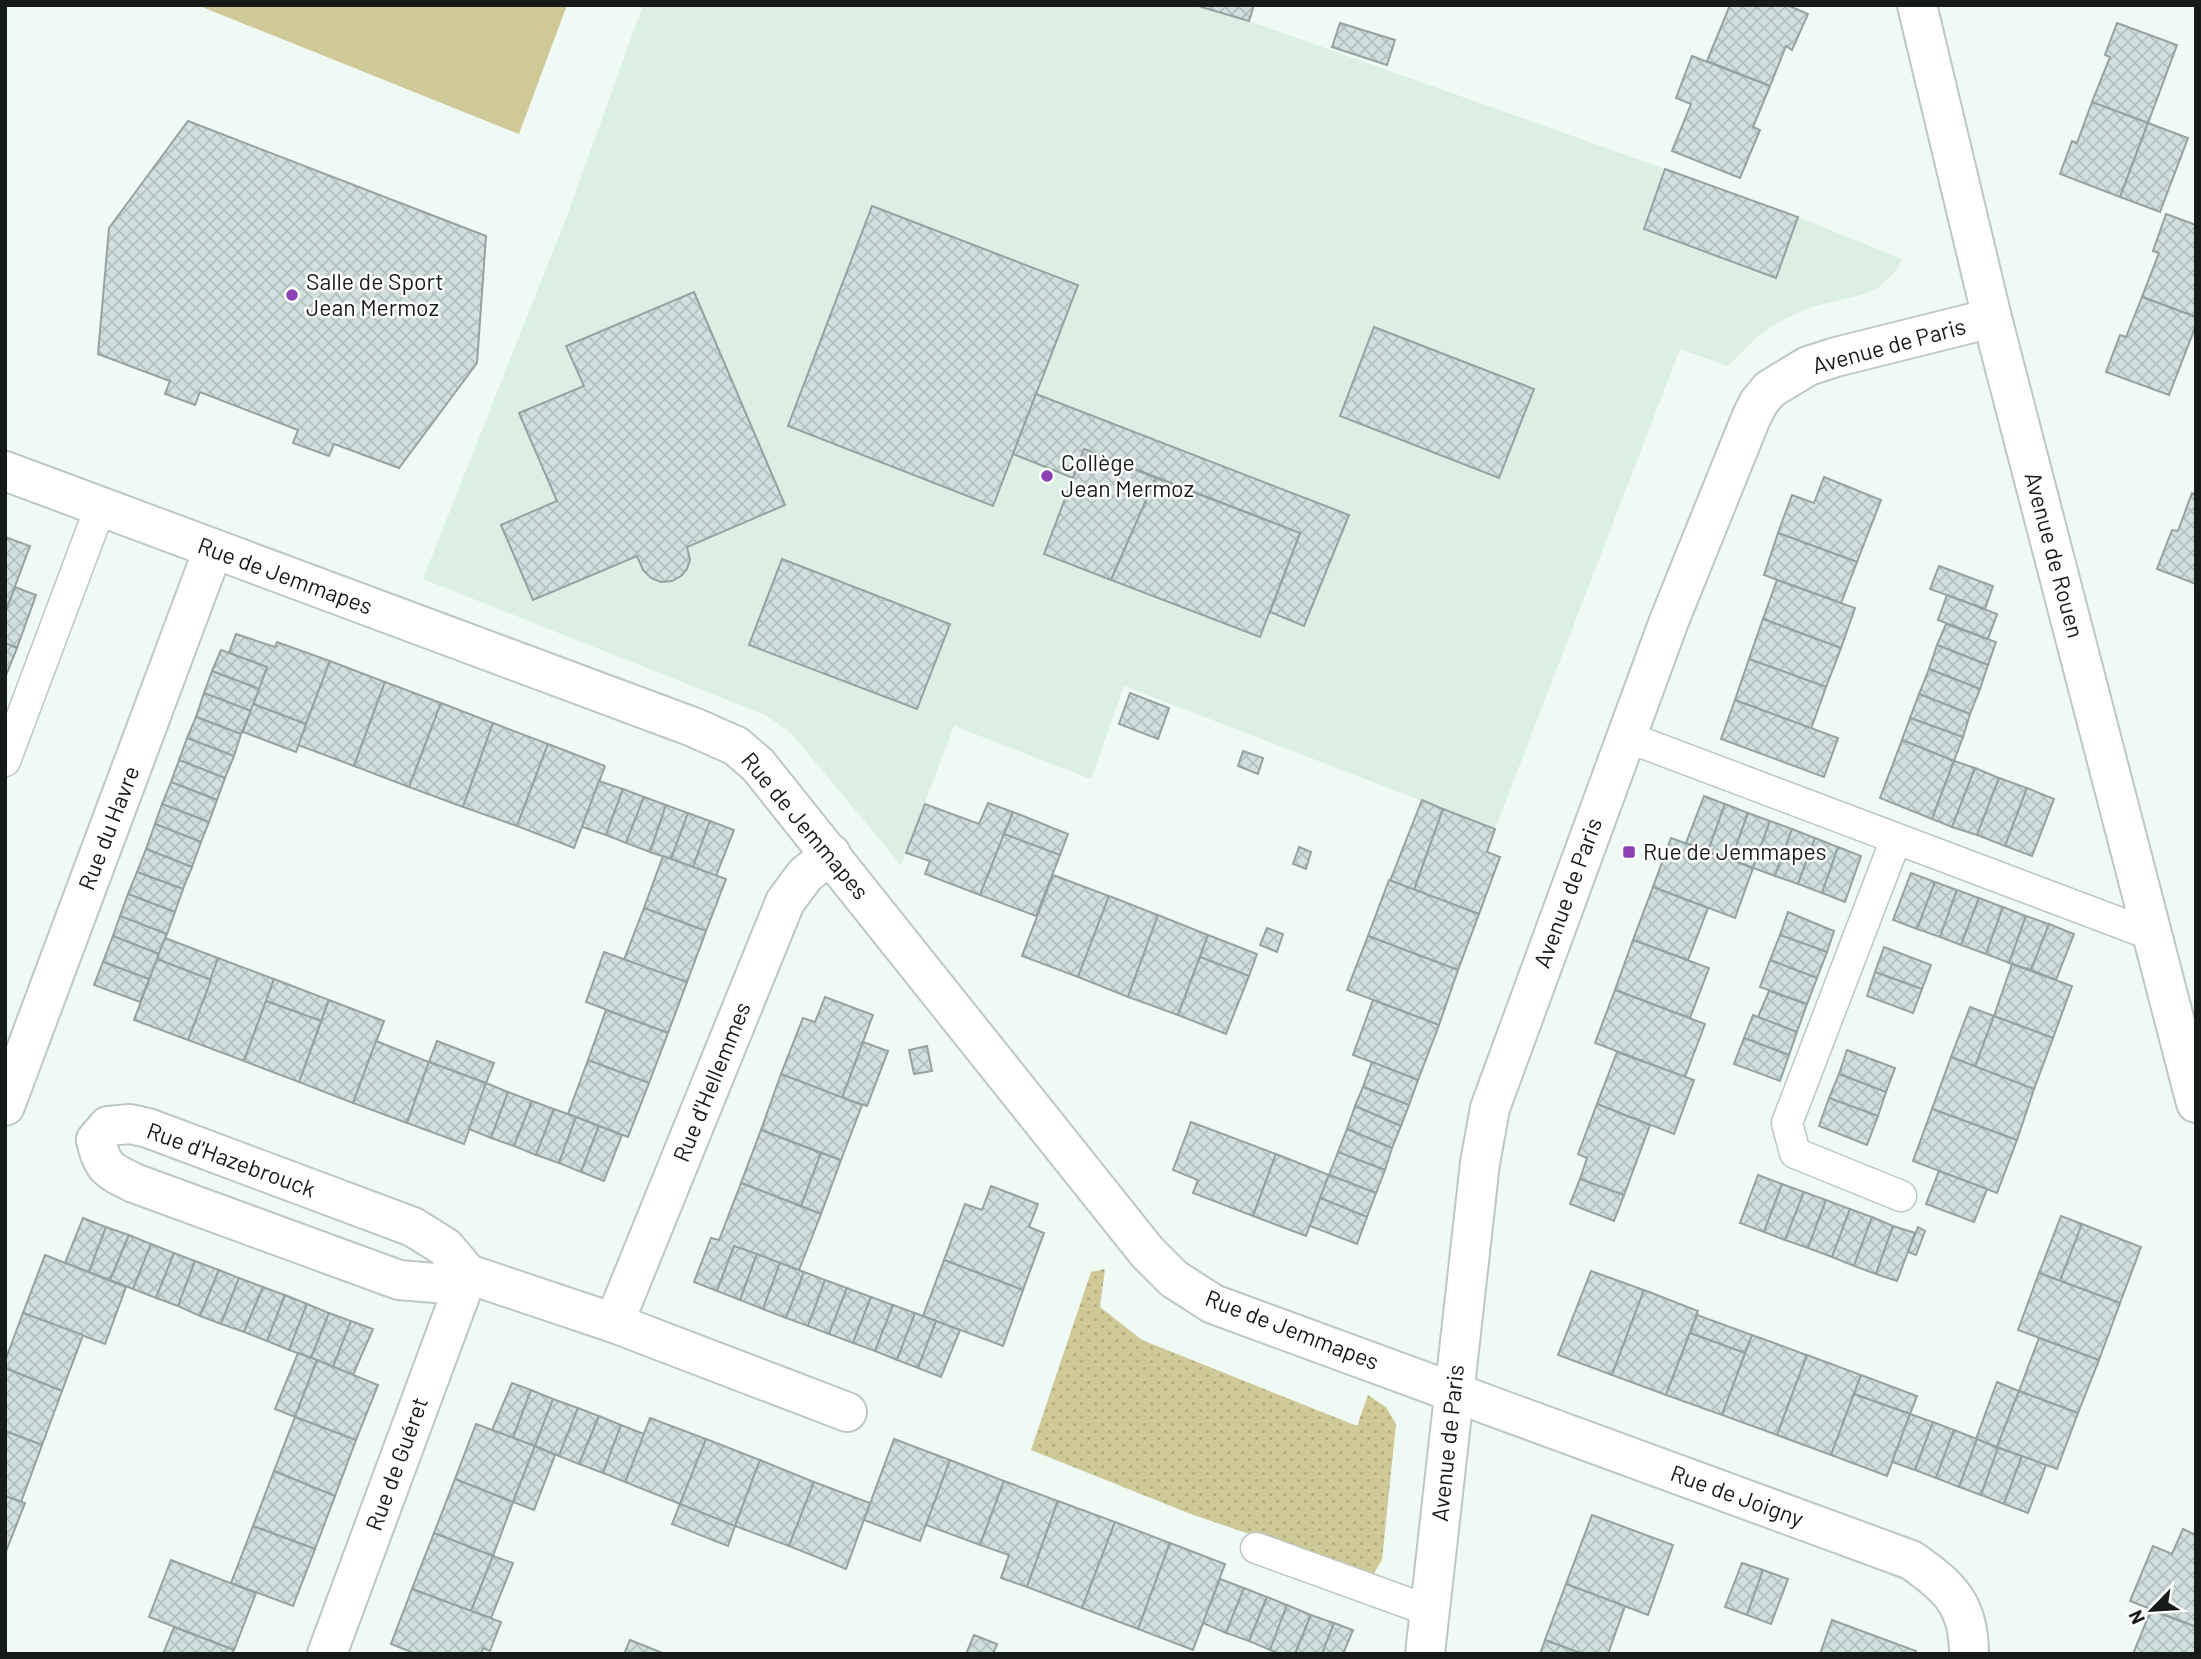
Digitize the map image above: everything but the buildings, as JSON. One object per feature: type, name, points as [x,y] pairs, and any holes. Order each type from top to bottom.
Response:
[{"type":"street","name":"Avenue de Rouen","points":[[1917,5],[1992,318],[2196,1103]]},
{"type":"street","name":"Avenue de Paris","points":[[1425,1654],[1480,1163],[1490,1108],[1669,621],[1751,418],[1770,389],[1808,366],[1992,318]]},
{"type":"street","name":"Rue de Jemmapes","points":[[5,471],[736,746],[758,765],[1147,1252],[1174,1279],[1213,1304],[1453,1392]]},
{"type":"street","name":"Rue du Havre","points":[[7,1094],[214,550]]},
{"type":"street","name":"Rue d'Hellemmes","points":[[614,1323],[785,902],[805,875],[831,854]]},
{"type":"street","name":"Rue d'Hazebrouck","points":[[130,1124],[148,1128],[413,1227],[445,1247],[468,1274],[435,1283],[399,1280],[134,1183],[113,1172],[100,1158],[96,1140],[108,1126],[130,1124]]},
{"type":"street","points":[[468,1274],[614,1323],[847,1412]]},
{"type":"street","name":"Rue de Guéret","points":[[331,1650],[468,1274]]},
{"type":"street","name":"Rue de Joigny","points":[[1453,1392],[1911,1560],[1940,1580],[1957,1602],[1969,1629],[1969,1654]]},
{"type":"lane","points":[[5,761],[100,508]]},
{"type":"lane","points":[[1627,737],[2152,935]]},
{"type":"lane","points":[[1896,839],[1787,1123],[1795,1153],[1901,1196]]},
{"type":"lane","points":[[1256,1548],[1430,1611]]},
{"type":"shaded area","points":[[197,5],[567,5],[519,134]]},
{"type":"shaded area","name":"Collège Jean Mermoz","points":[[643,5],[1193,5],[1249,21],[1665,169],[1798,217],[1902,259],[1896,271],[1878,288],[1865,294],[1811,307],[1780,321],[1755,339],[1728,366],[1680,349],[1495,829],[1124,686],[1091,779],[954,726],[901,865],[791,733],[765,715],[423,579],[567,216]]},
{"type":"shaded area","points":[[1105,1269],[1100,1307],[1142,1340],[1357,1426],[1368,1395],[1386,1407],[1396,1424],[1382,1560],[1374,1573],[1357,1571],[1188,1513],[1031,1450],[1091,1272]]},
{"type":"place","name":"Salle de Sport Jean Mermoz","points":[[292,295]]},
{"type":"place","name":"Collège Jean Mermoz","points":[[1047,476]]},
{"type":"place","name":"Rue de Jemmapes","points":[[1629,852]]}]
